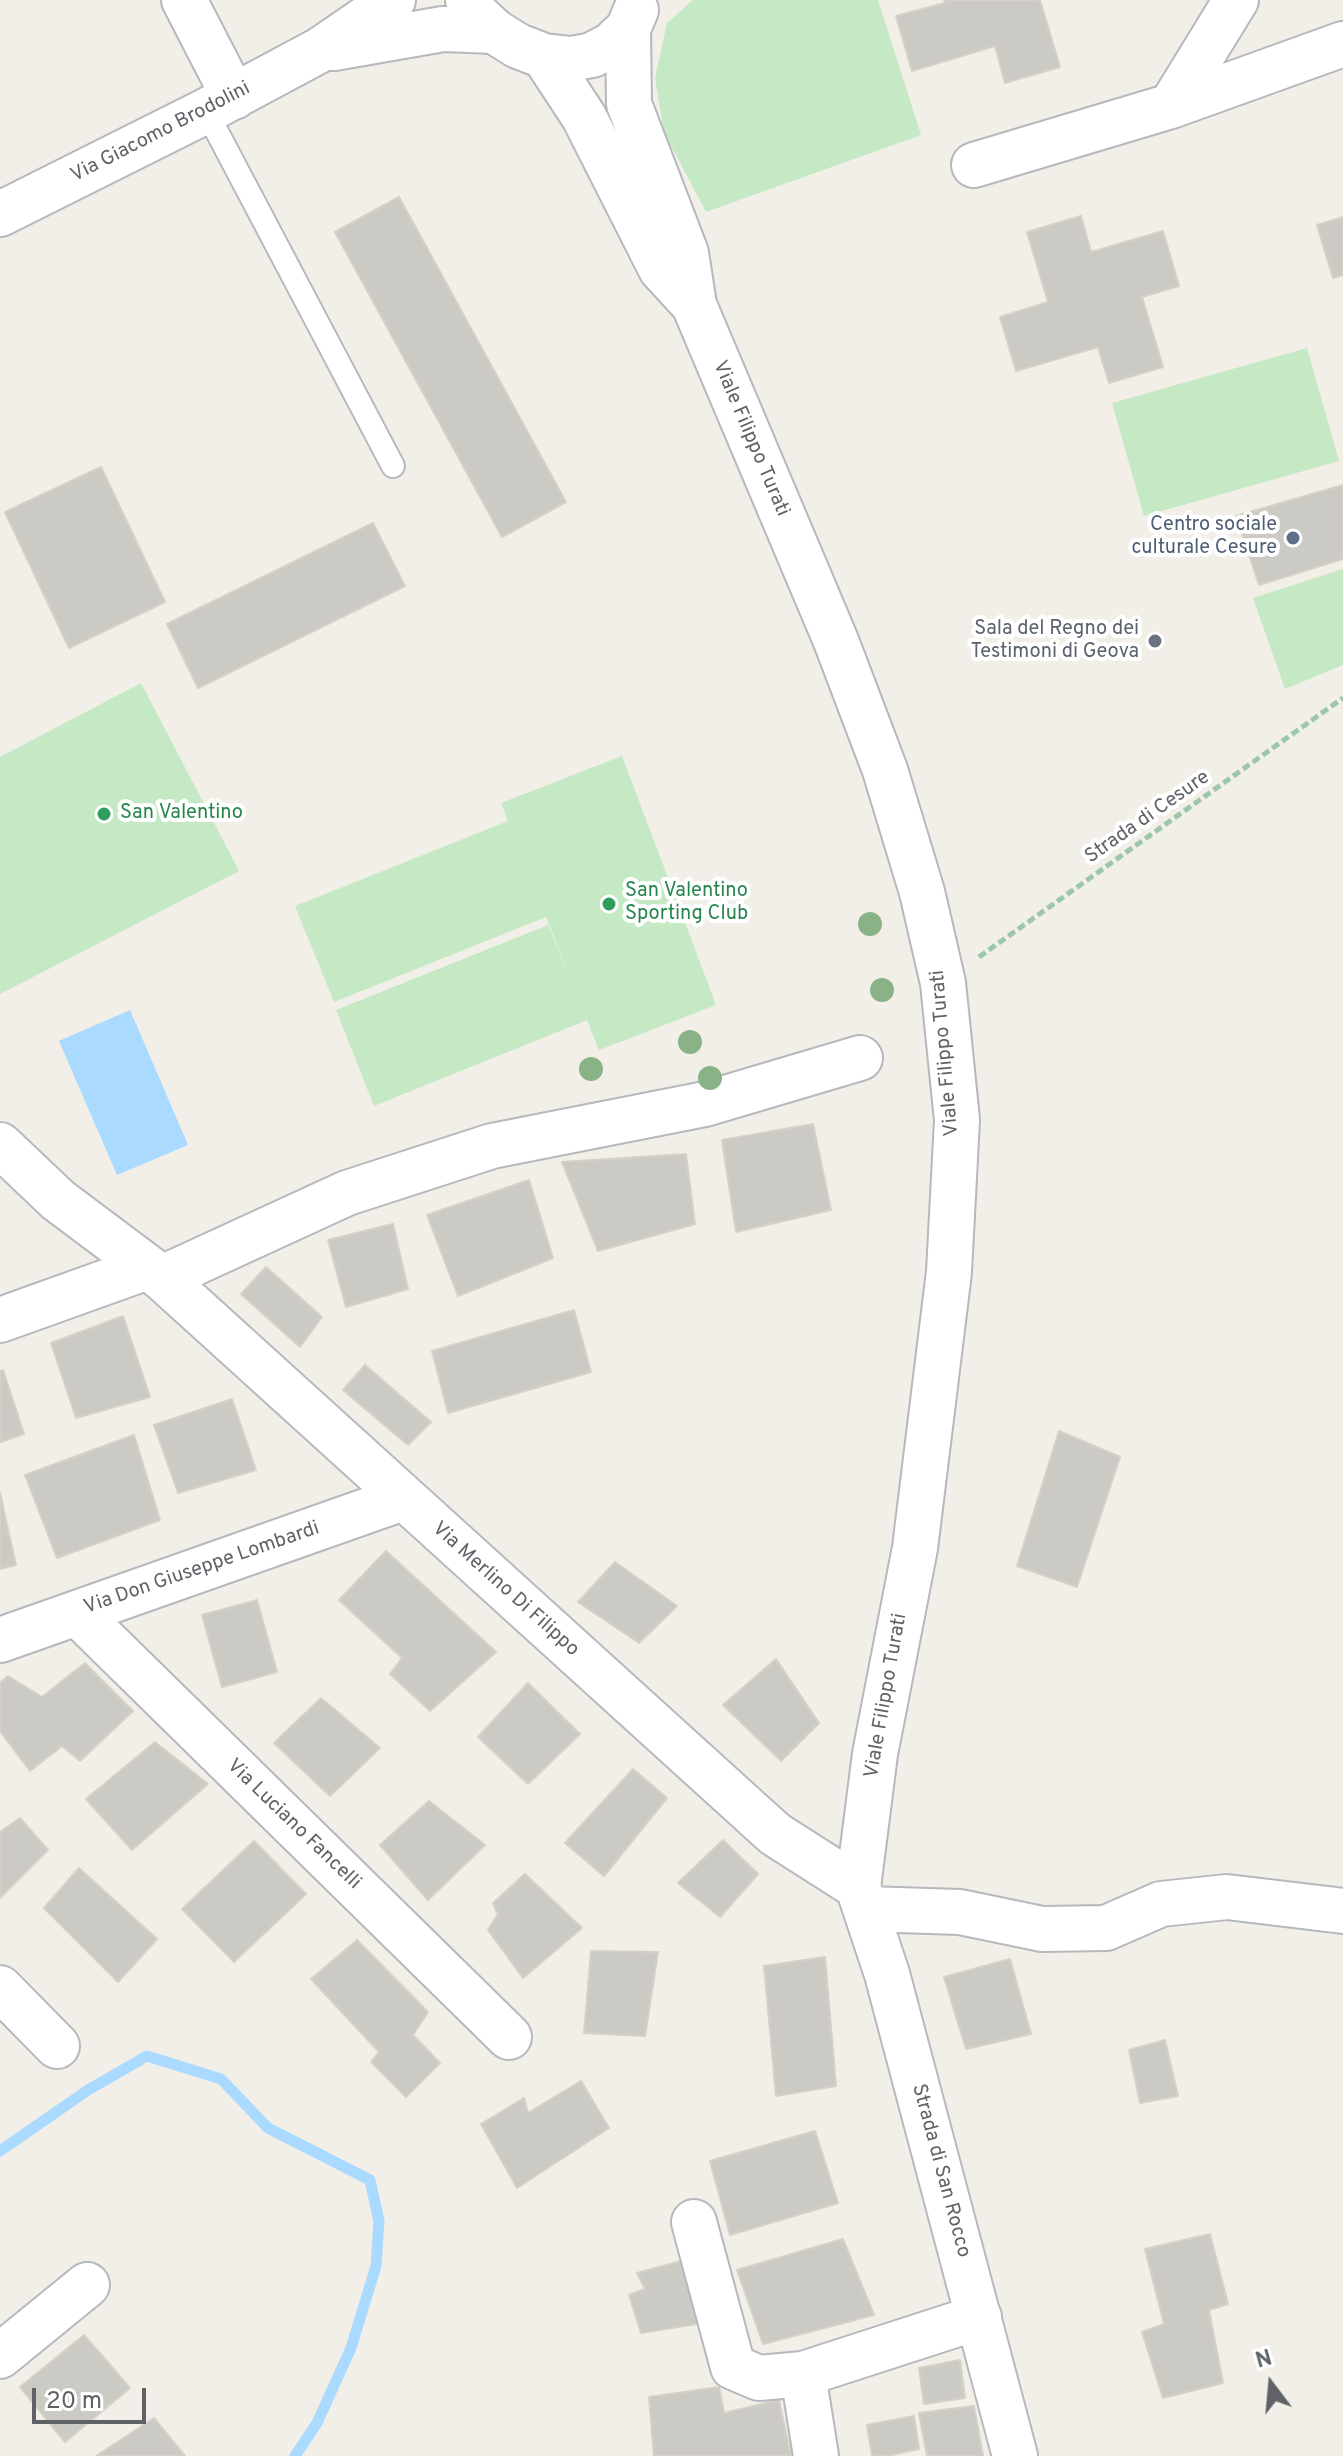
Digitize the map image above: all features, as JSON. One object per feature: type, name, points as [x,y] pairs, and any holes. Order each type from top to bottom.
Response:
[{"type":"street","points":[[184,0],[220,104]]},
{"type":"street","points":[[320,50],[393,0]]},
{"type":"street","points":[[1171,106],[1236,0]]},
{"type":"street","points":[[320,50],[443,29],[481,15],[518,46],[544,56],[571,59],[592,55],[611,45],[633,15]]},
{"type":"street","name":"Viale Filippo Turati","points":[[633,15],[629,104],[686,253],[694,305],[836,641],[885,770],[922,892],[945,999],[957,1120],[949,1272],[915,1548],[875,1754],[862,1898]]},
{"type":"street","points":[[974,165],[1171,106],[1343,44]]},
{"type":"street","name":"Via Giacomo Brodolini","points":[[0,214],[220,104],[320,50]]},
{"type":"street","name":"Viale Filippo Turati","points":[[544,56],[584,117],[661,269],[694,305]]},
{"type":"street","points":[[0,1320],[153,1273],[347,1193],[492,1146],[705,1104],[860,1058]]},
{"type":"street","name":"Via Merlino Di Filippo","points":[[0,1145],[58,1200],[153,1273],[775,1834],[862,1898]]},
{"type":"street","name":"Via Don Giuseppe Lombardi","points":[[0,1640],[403,1498]]},
{"type":"street","name":"Via Luciano Fancelli","points":[[77,1613],[509,2037]]},
{"type":"street","points":[[862,1898],[960,1912],[1042,1929],[1106,1928],[1161,1904],[1227,1897],[1343,1911]]},
{"type":"street","name":"Strada di San Rocco","points":[[862,1898],[887,1974],[1015,2456]]},
{"type":"street","points":[[0,1988],[57,2046]]},
{"type":"street","points":[[694,2222],[733,2367],[759,2378],[803,2374],[979,2317]]},
{"type":"street","points":[[0,2356],[87,2285]]},
{"type":"street","points":[[803,2374],[816,2456]]},
{"type":"lane","points":[[220,104],[393,466]]},
{"type":"path","name":"Strada di Cesure","points":[[970,963],[1343,698]]},
{"type":"green space","points":[[693,0],[878,0],[921,135],[706,212],[664,132],[655,78],[667,23]]},
{"type":"green space","points":[[1307,348],[1339,461],[1144,516],[1112,403]]},
{"type":"green space","points":[[1343,569],[1343,665],[1285,689],[1253,598]]},
{"type":"green space","name":"San Valentino","points":[[141,683],[239,871],[0,994],[0,757]]},
{"type":"green space","points":[[622,756],[716,1005],[599,1050],[587,1020],[374,1106],[336,1010],[548,925],[575,990],[546,917],[334,1002],[295,906],[508,821],[501,803]]},
{"type":"water","points":[[130,1010],[188,1145],[117,1175],[59,1041]]},
{"type":"building","points":[[944,0],[1040,0],[1060,67],[1005,83],[995,46],[912,71],[896,16],[945,3]]},
{"type":"building","points":[[399,197],[566,502],[502,537],[335,232]]},
{"type":"building","points":[[1081,216],[1091,252],[1163,231],[1179,286],[1142,297],[1163,367],[1109,383],[1098,347],[1016,371],[1000,317],[1048,302],[1027,232]]},
{"type":"building","points":[[1343,217],[1343,275],[1333,278],[1317,225]]},
{"type":"building","points":[[101,467],[165,602],[69,648],[5,512]]},
{"type":"building","name":"Centro sociale culturale Cesure","points":[[1343,485],[1343,559],[1259,585],[1236,516]]},
{"type":"building","points":[[373,523],[405,586],[198,688],[167,624]]},
{"type":"building","points":[[813,1124],[831,1210],[736,1232],[722,1140]]},
{"type":"building","points":[[686,1154],[695,1224],[598,1251],[562,1162]]},
{"type":"building","points":[[529,1180],[553,1258],[458,1296],[427,1215]]},
{"type":"building","points":[[393,1224],[408,1289],[346,1307],[328,1240]]},
{"type":"building","points":[[266,1267],[322,1317],[300,1347],[241,1294]]},
{"type":"building","points":[[574,1310],[591,1372],[448,1413],[432,1351]]},
{"type":"building","points":[[123,1316],[150,1397],[76,1418],[51,1343]]},
{"type":"building","points":[[365,1365],[431,1422],[408,1445],[343,1390]]},
{"type":"building","points":[[3,1370],[24,1434],[0,1442],[0,1371]]},
{"type":"building","points":[[232,1399],[256,1470],[178,1493],[154,1425]]},
{"type":"building","points":[[1059,1431],[1120,1457],[1077,1587],[1017,1566]]},
{"type":"building","points":[[134,1435],[160,1520],[57,1558],[25,1475]]},
{"type":"building","points":[[0,1493],[16,1565],[0,1569]]},
{"type":"building","points":[[386,1551],[496,1652],[430,1711],[390,1674],[402,1658],[339,1600]]},
{"type":"building","points":[[615,1562],[677,1606],[639,1643],[578,1602]]},
{"type":"building","points":[[257,1600],[277,1672],[222,1687],[202,1615]]},
{"type":"building","points":[[776,1659],[819,1723],[781,1761],[723,1705]]},
{"type":"building","points":[[85,1663],[133,1711],[80,1761],[62,1746],[30,1771],[0,1731],[0,1683],[8,1676],[42,1697]]},
{"type":"building","points":[[528,1683],[580,1734],[528,1784],[478,1737]]},
{"type":"building","points":[[321,1698],[380,1748],[330,1796],[274,1743]]},
{"type":"building","points":[[155,1742],[208,1784],[132,1850],[86,1799]]},
{"type":"building","points":[[633,1769],[667,1798],[604,1876],[565,1843]]},
{"type":"building","points":[[429,1801],[485,1845],[428,1900],[380,1845]]},
{"type":"building","points":[[20,1818],[48,1850],[0,1898],[0,1832]]},
{"type":"building","points":[[723,1840],[758,1874],[720,1917],[678,1883]]},
{"type":"building","points":[[254,1841],[306,1894],[234,1962],[182,1909]]},
{"type":"building","points":[[79,1868],[157,1939],[118,1982],[44,1908]]},
{"type":"building","points":[[525,1874],[582,1928],[523,1978],[488,1930],[498,1914],[493,1903]]},
{"type":"building","points":[[357,1940],[428,2012],[413,2035],[440,2063],[406,2097],[371,2062],[379,2052],[311,1979]]},
{"type":"building","points":[[591,1951],[658,1952],[645,2036],[584,2033]]},
{"type":"building","points":[[825,1957],[836,2086],[776,2096],[764,1966]]},
{"type":"building","points":[[1010,1959],[1031,2034],[966,2049],[944,1977]]},
{"type":"building","points":[[1165,2040],[1178,2096],[1140,2103],[1129,2050]]},
{"type":"building","points":[[581,2081],[609,2128],[517,2188],[481,2124],[524,2098],[528,2113]]},
{"type":"building","points":[[815,2131],[838,2203],[730,2235],[710,2161]]},
{"type":"building","points":[[1210,2234],[1228,2304],[1209,2310],[1223,2383],[1163,2398],[1142,2332],[1164,2324],[1145,2249]]},
{"type":"building","points":[[843,2239],[874,2315],[763,2344],[737,2270]]},
{"type":"building","points":[[685,2260],[703,2323],[641,2333],[629,2295],[645,2289],[637,2273]]},
{"type":"building","points":[[84,2335],[130,2388],[65,2442],[20,2387]]},
{"type":"building","points":[[960,2360],[965,2398],[924,2404],[919,2368]]},
{"type":"building","points":[[719,2387],[724,2413],[779,2400],[791,2456],[654,2456],[649,2397]]},
{"type":"building","points":[[974,2406],[983,2456],[927,2456],[919,2413]]},
{"type":"building","points":[[914,2416],[919,2449],[872,2456],[867,2425]]},
{"type":"building","points":[[154,2418],[185,2456],[96,2456]]},
{"type":"waterway","points":[[0,2151],[88,2090],[147,2056],[221,2079],[268,2128],[370,2180],[379,2221],[376,2266],[351,2348],[317,2423],[295,2456]]},
{"type":"place","name":"Centro sociale culturale Cesure","points":[[1293,538]]},
{"type":"place","name":"Sala del Regno dei Testimoni di Geova","points":[[1155,641]]},
{"type":"place","name":"San Valentino","points":[[104,814]]},
{"type":"place","name":"San Valentino Sporting Club","points":[[609,904]]}]
